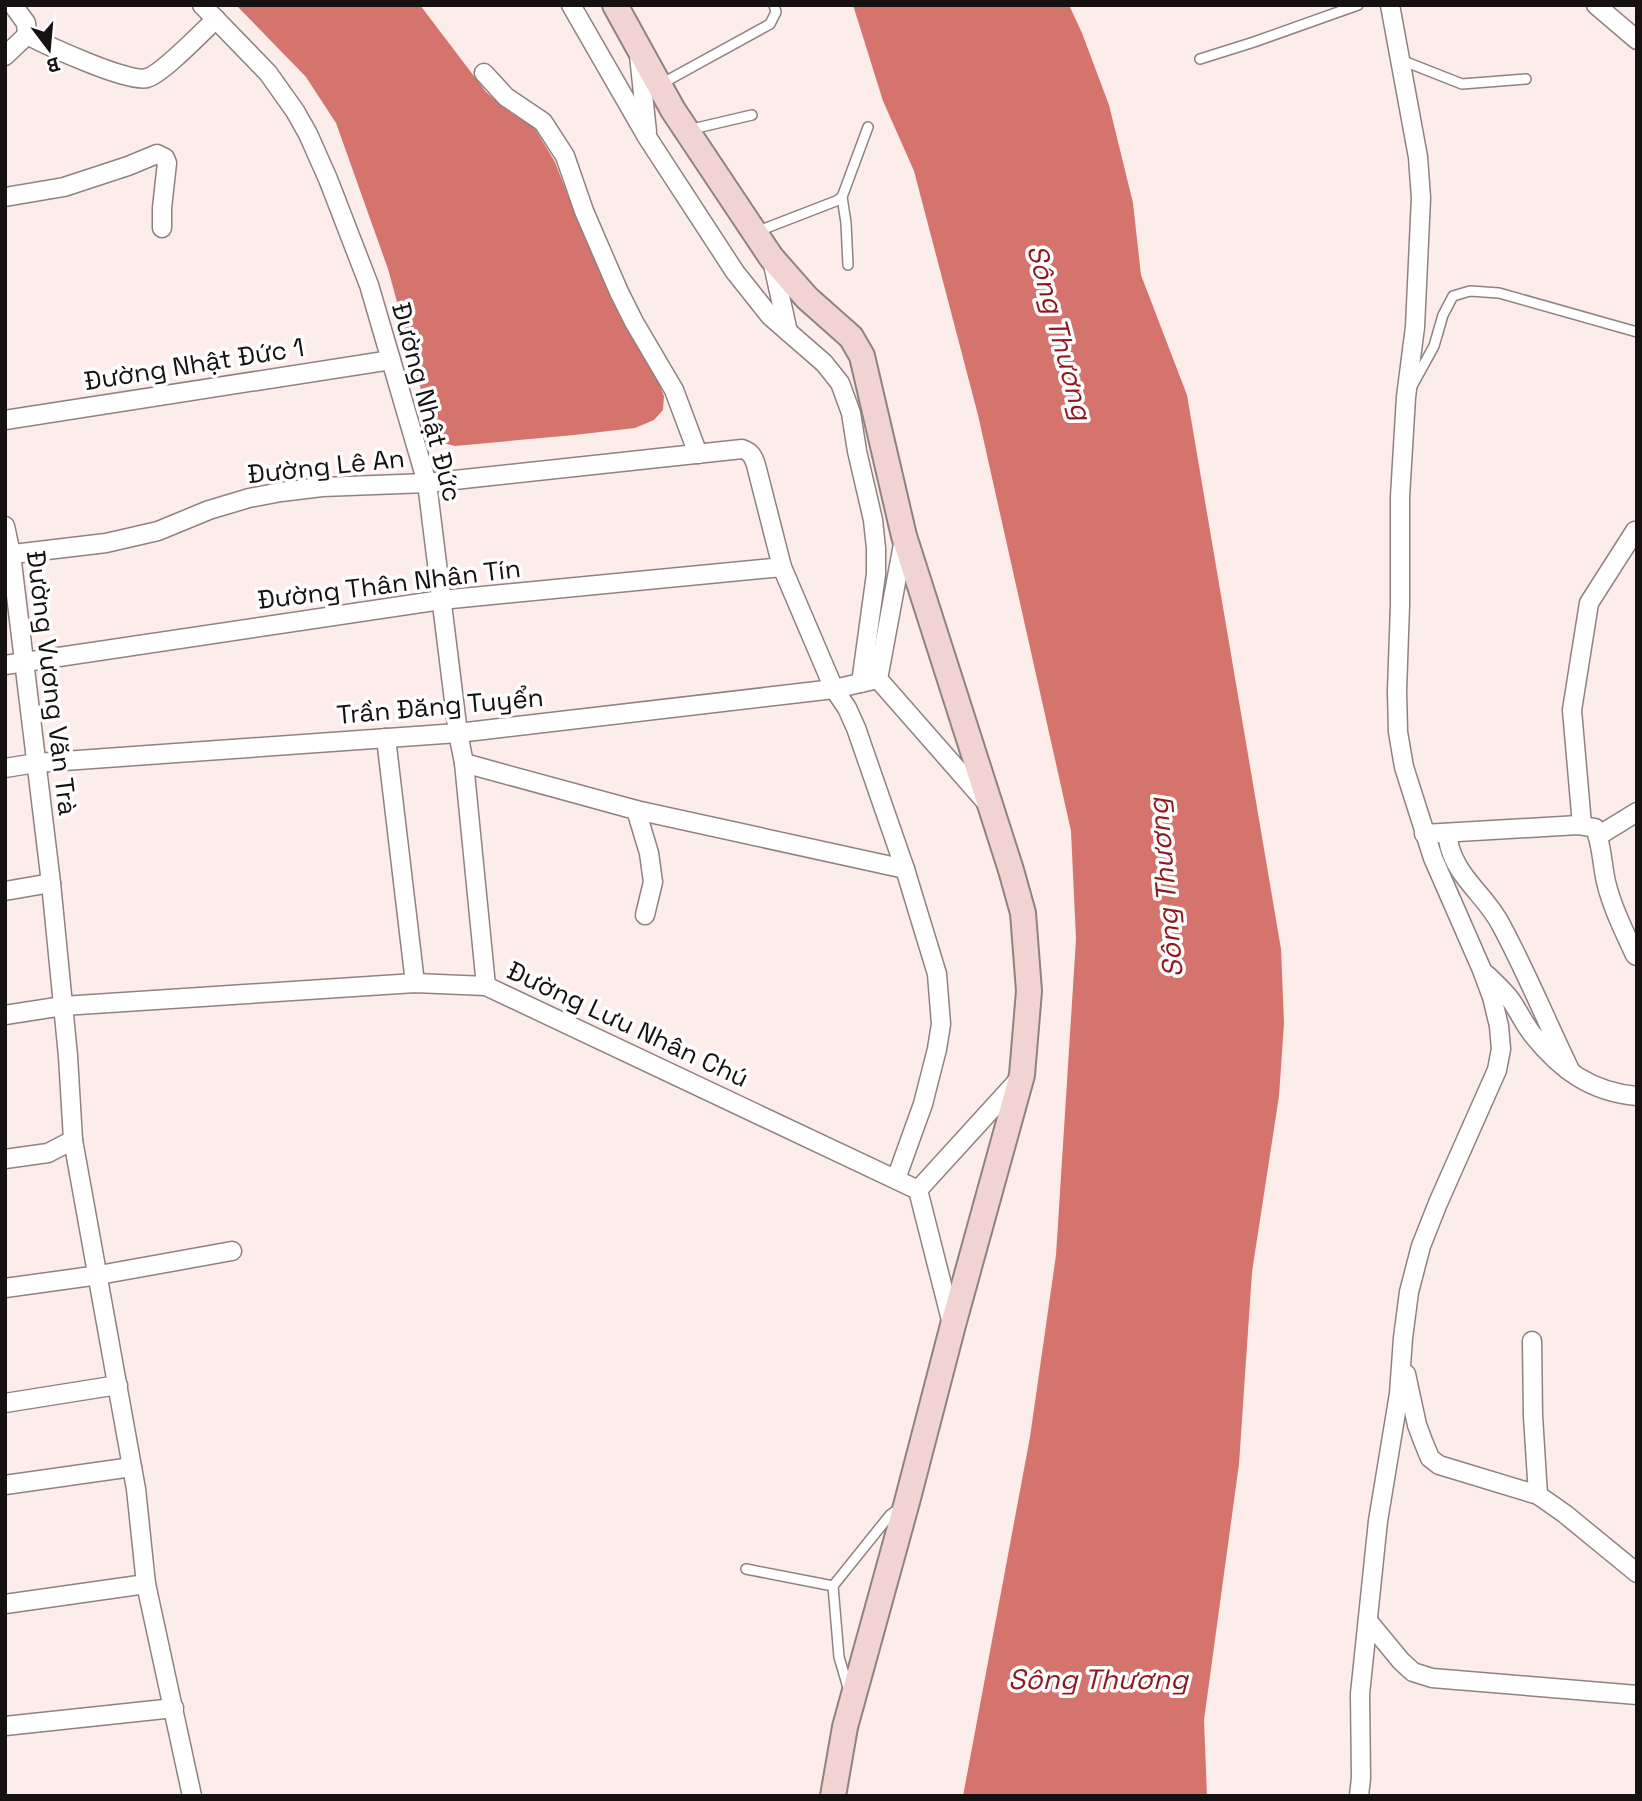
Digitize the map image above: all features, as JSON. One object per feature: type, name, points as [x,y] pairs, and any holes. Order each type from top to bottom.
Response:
[{"type":"street","points":[[13,5],[26,23],[27,36]]},
{"type":"street","name":"Đường Nhật Đức","points":[[202,5],[268,73],[308,134],[369,285],[427,483],[464,763],[486,986]]},
{"type":"street","points":[[571,5],[647,137],[735,272],[770,316],[824,363],[840,383],[851,413],[873,520],[876,548],[870,681],[990,807]]},
{"type":"street","points":[[615,5],[673,110],[771,257],[807,298],[850,337],[862,356],[904,536],[1023,913],[1029,991],[1022,1075],[953,1325],[908,1503],[845,1727],[832,1796]]},
{"type":"street","points":[[1359,1796],[1360,1694],[1378,1521],[1399,1394],[1409,1292],[1421,1246],[1497,1070],[1501,1049],[1492,997],[1424,834],[1404,766],[1398,732],[1400,497],[1406,397],[1415,327],[1421,198],[1418,157],[1390,5]]},
{"type":"street","points":[[1596,5],[1637,40]]},
{"type":"street","points":[[27,36],[138,80],[153,76],[216,19]]},
{"type":"street","points":[[5,56],[27,36]]},
{"type":"street","points":[[639,48],[647,137]]},
{"type":"street","points":[[484,73],[506,97],[544,122],[565,156],[584,211],[619,292],[674,390],[698,454]]},
{"type":"street","points":[[5,197],[64,187],[157,154],[167,163],[162,229]]},
{"type":"street","points":[[771,257],[788,332]]},
{"type":"street","name":"Đường Nhật Đức 1","points":[[5,420],[391,360]]},
{"type":"street","name":"Đường Lê An","points":[[8,555],[119,540],[158,531],[209,510],[260,496],[322,487],[427,483],[742,449],[754,458],[782,567]]},
{"type":"street","name":"Đường Vương Văn Trà","points":[[5,526],[51,883],[68,1056],[73,1140],[132,1467],[146,1584],[192,1796]]},
{"type":"street","points":[[1582,825],[1572,710],[1589,603],[1637,531]]},
{"type":"street","points":[[870,681],[904,536]]},
{"type":"street","points":[[782,567],[834,689],[856,728],[905,869],[937,974],[941,1024],[937,1049],[923,1104],[896,1179]]},
{"type":"street","name":"Đường Thân Nhân Tín","points":[[5,665],[441,600],[782,567]]},
{"type":"street","name":"Trần Đăng Tuyển","points":[[5,768],[36,763],[458,733],[834,689],[870,681]]},
{"type":"street","points":[[386,738],[415,983]]},
{"type":"street","points":[[464,763],[636,810],[905,869]]},
{"type":"street","points":[[636,810],[653,874],[645,915]]},
{"type":"street","points":[[1598,836],[1637,813]]},
{"type":"street","points":[[1424,834],[1582,825],[1595,828],[1606,883],[1619,921],[1634,955],[1637,956]]},
{"type":"street","points":[[1447,832],[1455,862],[1502,925],[1571,1072]]},
{"type":"street","points":[[5,891],[51,883]]},
{"type":"street","points":[[1482,970],[1509,997],[1532,1034],[1559,1064],[1598,1088],[1637,1096]]},
{"type":"street","name":"Đường Lưu Nhân Chú","points":[[5,1015],[63,1006],[415,983],[486,986],[918,1190]]},
{"type":"street","points":[[953,1325],[918,1190],[1022,1075]]},
{"type":"street","points":[[5,1159],[48,1153],[73,1140]]},
{"type":"street","points":[[5,1288],[99,1275],[233,1251]]},
{"type":"street","points":[[1532,1341],[1538,1495]]},
{"type":"street","points":[[1402,1357],[1417,1425],[1430,1458],[1439,1465],[1538,1495],[1637,1573]]},
{"type":"street","points":[[5,1403],[118,1385]]},
{"type":"street","points":[[5,1485],[132,1467]]},
{"type":"street","points":[[5,1604],[146,1584]]},
{"type":"street","points":[[1368,1621],[1413,1672],[1432,1678],[1637,1695]]},
{"type":"street","points":[[5,1726],[174,1708]]},
{"type":"lane","points":[[659,85],[770,24],[776,12],[774,5]]},
{"type":"lane","points":[[1200,59],[1358,5]]},
{"type":"lane","points":[[1401,60],[1462,84],[1526,79]]},
{"type":"lane","points":[[687,130],[752,115]]},
{"type":"lane","points":[[848,265],[842,197],[868,127]]},
{"type":"lane","points":[[755,232],[842,197]]},
{"type":"lane","points":[[1406,397],[1434,346],[1453,296],[1470,291],[1499,293],[1637,331]]},
{"type":"lane","points":[[852,1702],[839,1657],[833,1586],[890,1515],[908,1503]]},
{"type":"lane","points":[[746,1569],[833,1586]]},
{"type":"water","points":[[236,5],[420,5],[486,92],[507,110],[534,127],[555,162],[568,196],[652,365],[664,396],[663,410],[654,420],[635,428],[574,435],[455,446],[439,440],[432,430],[388,269],[336,123],[306,77]]},
{"type":"water","name":"Sông Thương","points":[[853,5],[1069,5],[1109,105],[1133,203],[1141,275],[1187,395],[1281,949],[1284,1023],[1279,1096],[1252,1272],[1239,1464],[1204,1720],[1207,1796],[963,1796],[1030,1437],[1056,1255],[1076,939],[1071,831],[978,415],[914,171],[883,101]]}]
